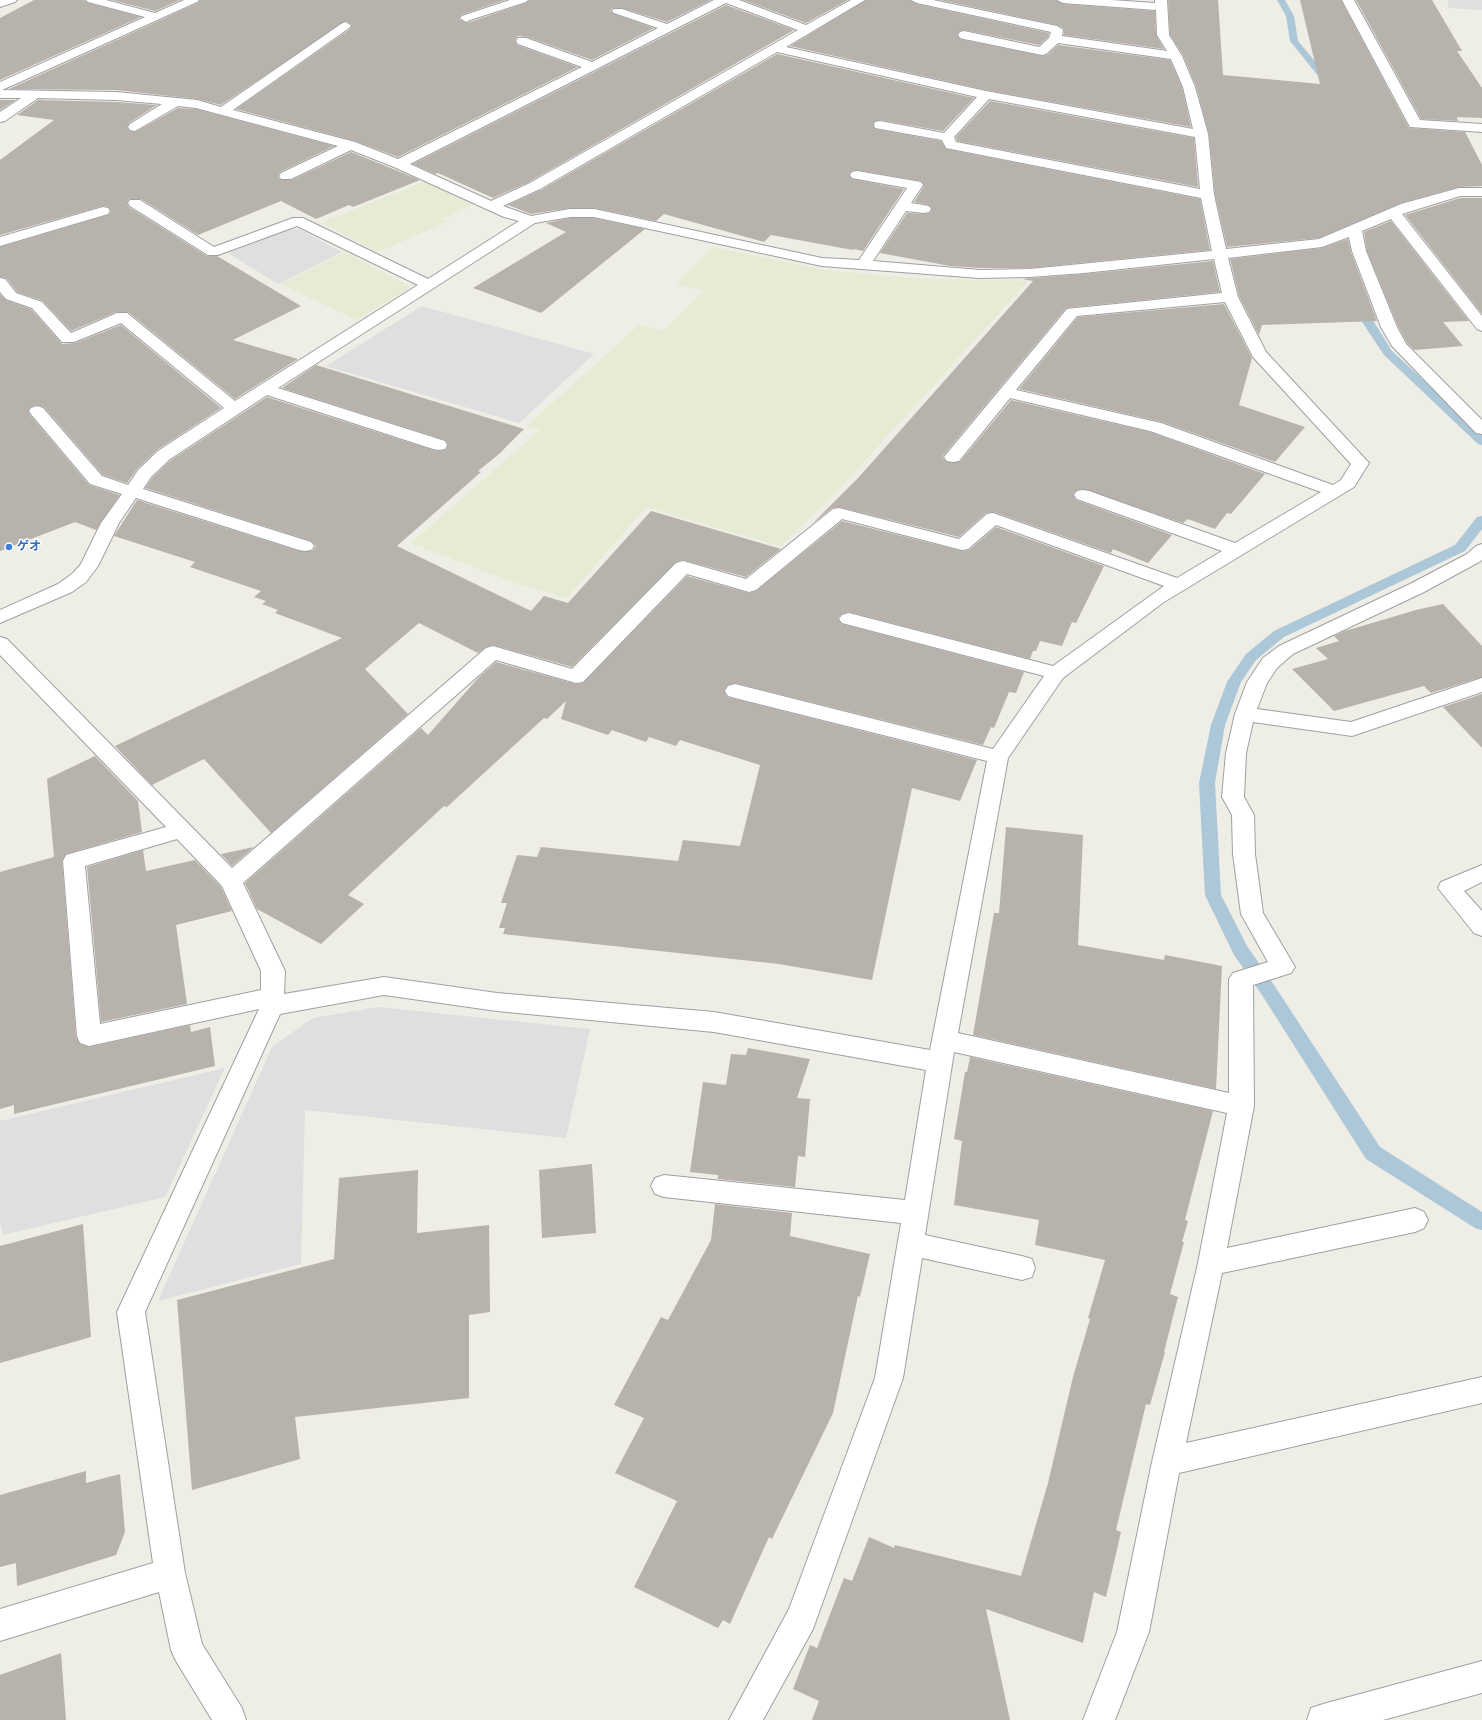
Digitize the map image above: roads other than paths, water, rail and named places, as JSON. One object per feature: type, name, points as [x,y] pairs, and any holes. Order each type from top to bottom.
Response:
[{"type":"street","points":[[0,4],[11,0]]},
{"type":"street","points":[[92,0],[155,16]]},
{"type":"street","points":[[0,87],[193,0]]},
{"type":"street","points":[[399,164],[723,0]]},
{"type":"street","points":[[728,0],[805,29]]},
{"type":"street","points":[[491,206],[535,186],[775,48],[805,29],[859,0]]},
{"type":"street","points":[[917,0],[1057,30],[1055,39],[1042,51],[964,36]]},
{"type":"street","points":[[745,1720],[802,1618],[889,1378],[942,1051],[998,757],[1056,673],[1157,598],[1348,483],[1360,463],[1259,354],[1230,297],[1207,196],[1201,134],[1189,87],[1176,56],[1163,35],[1160,4],[1063,0]]},
{"type":"street","points":[[1348,0],[1415,124],[1482,128]]},
{"type":"street","points":[[466,18],[514,1]]},
{"type":"street","points":[[618,11],[668,28]]},
{"type":"street","points":[[223,111],[345,26]]},
{"type":"street","points":[[1055,39],[1176,56]]},
{"type":"street","points":[[522,41],[592,66]]},
{"type":"street","points":[[775,48],[986,96],[1201,134]]},
{"type":"street","points":[[0,94],[116,96],[197,104],[350,145],[399,164],[509,214],[531,220]]},
{"type":"street","points":[[0,118],[36,94]]},
{"type":"street","points":[[947,137],[986,96]]},
{"type":"street","points":[[135,127],[175,102]]},
{"type":"street","points":[[880,125],[947,137]]},
{"type":"street","points":[[947,137],[951,145],[1207,196]]},
{"type":"street","points":[[286,176],[350,145]]},
{"type":"street","points":[[857,175],[916,186],[863,265]]},
{"type":"street","points":[[0,617],[65,588],[79,578],[89,566],[110,523],[146,473],[164,455],[234,408],[531,220],[570,213],[594,213],[822,262],[980,274],[1030,273],[1084,270],[1322,243],[1393,212],[1459,192],[1482,192]]},
{"type":"street","points":[[135,204],[213,252],[298,221],[429,285]]},
{"type":"street","points":[[902,206],[924,209]]},
{"type":"street","points":[[0,242],[103,211]]},
{"type":"street","points":[[1393,212],[1482,326]]},
{"type":"street","points":[[1355,229],[1359,251],[1389,327],[1400,346],[1482,429]]},
{"type":"street","points":[[0,282],[10,296],[37,305],[68,339],[98,328],[122,316],[234,408]]},
{"type":"street","points":[[953,457],[1072,312],[1230,297]]},
{"type":"street","points":[[265,389],[439,445]]},
{"type":"street","points":[[1007,393],[1155,427],[1334,491]]},
{"type":"street","points":[[37,412],[96,480],[305,546]]},
{"type":"street","points":[[1083,495],[1237,550]]},
{"type":"street","points":[[232,881],[493,652],[576,677],[683,568],[749,586],[839,513],[962,545],[993,518],[1179,585]]},
{"type":"street","points":[[1099,1720],[1133,1632],[1167,1462],[1211,1263],[1241,1106],[1241,980],[1283,967],[1252,914],[1244,854],[1243,815],[1233,797],[1236,752],[1244,714],[1257,682],[1270,663],[1286,650],[1417,588],[1473,558],[1482,550]]},
{"type":"street","points":[[849,619],[1056,673]]},
{"type":"street","points":[[0,643],[232,881],[273,971],[273,1002],[131,1312],[170,1572],[187,1650],[230,1720]]},
{"type":"street","points":[[1244,714],[1352,729],[1482,685]]},
{"type":"street","points":[[735,691],[998,757]]},
{"type":"street","points":[[182,830],[74,861],[89,1036],[273,1002],[384,986],[497,1002],[714,1022],[942,1051],[1241,1106]]},
{"type":"street","points":[[1482,873],[1449,888],[1482,927]]},
{"type":"street","points":[[664,1186],[916,1213]]},
{"type":"street","points":[[1211,1263],[1415,1220]]},
{"type":"street","points":[[911,1244],[1022,1268]]},
{"type":"street","points":[[1167,1462],[1482,1390]]},
{"type":"street","points":[[0,1625],[170,1572]]},
{"type":"street","points":[[1323,1720],[1482,1677]]},
{"type":"waterway","points":[[1281,0],[1290,16],[1294,41],[1330,85]]},
{"type":"waterway","points":[[1361,300],[1368,322],[1388,353],[1482,441]]},
{"type":"waterway","points":[[1482,520],[1460,548],[1279,634],[1251,657],[1234,682],[1218,725],[1207,783],[1213,895],[1240,950],[1268,990],[1373,1153],[1482,1222]]},
{"type":"place","name":"ゲオ","points":[[9,547]]}]
